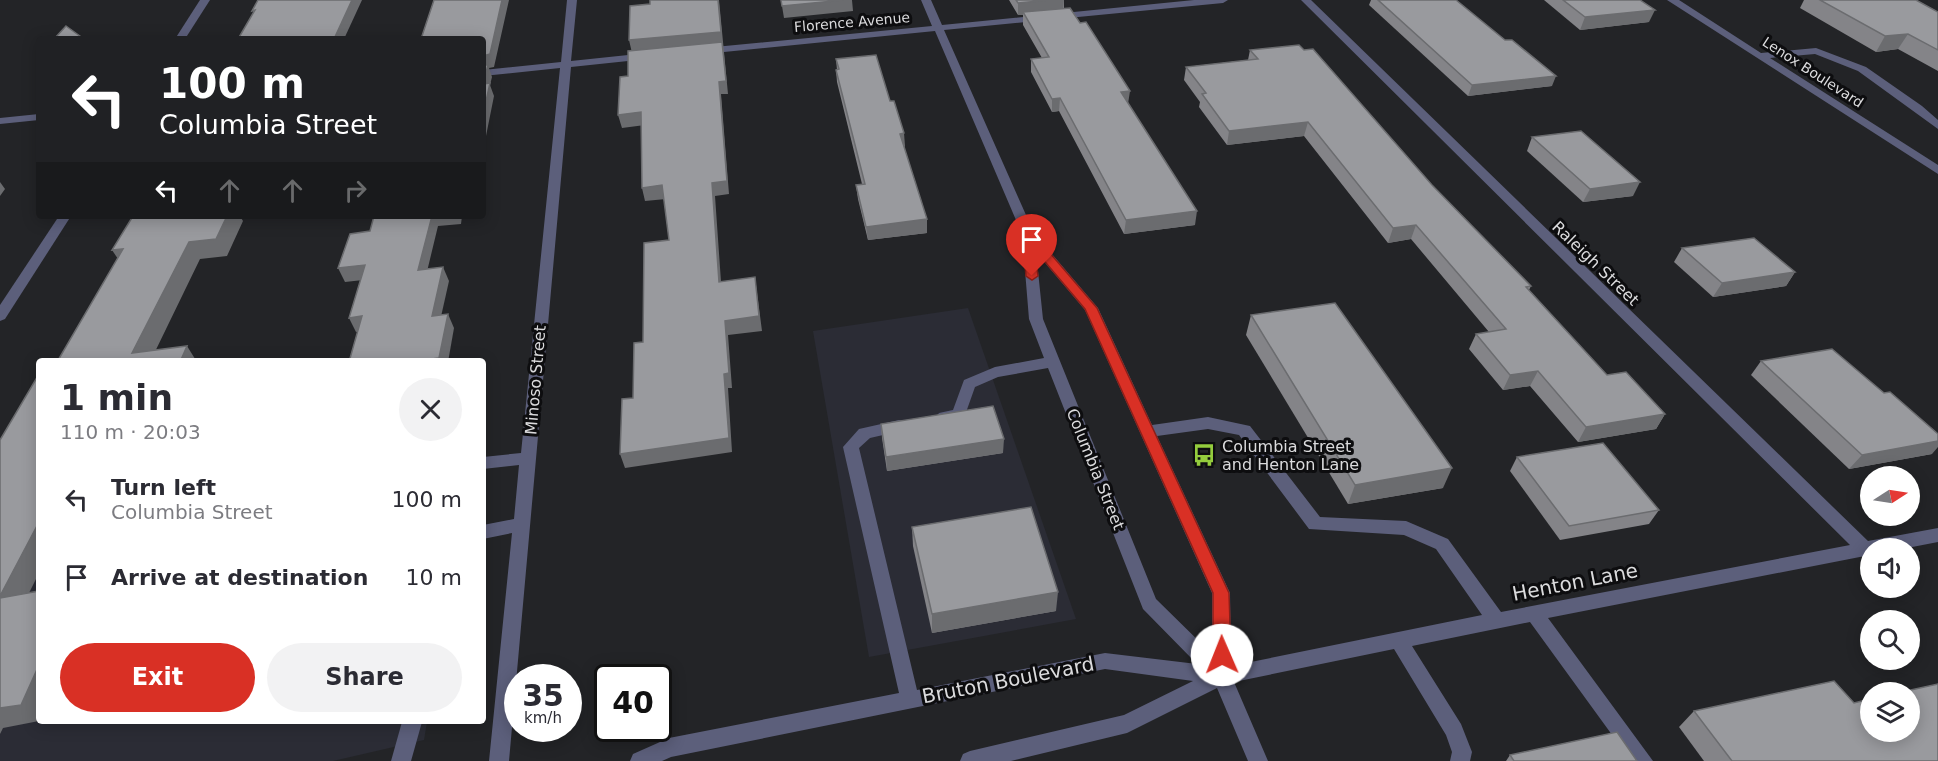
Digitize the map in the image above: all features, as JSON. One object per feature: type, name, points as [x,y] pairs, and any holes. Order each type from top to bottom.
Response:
[{"type":"street","points":[[182,36],[206,0]]},
{"type":"street","name":"Minoso Street","points":[[499,761],[572,0]]},
{"type":"street","name":"Columbia Street","points":[[926,0],[1028,234],[1091,308],[1221,593],[1222,676],[1258,761]]},
{"type":"street","name":"Florence Avenue","points":[[694,52],[1223,0]]},
{"type":"street","name":"Raleigh Street","points":[[1306,0],[1860,544]]},
{"type":"street","name":"Lenox Boulevard","points":[[1672,0],[1938,170]]},
{"type":"street","points":[[1759,56],[1816,51],[1862,69],[1918,108],[1938,126]]},
{"type":"street","points":[[486,73],[659,55]]},
{"type":"street","points":[[0,121],[36,117]]},
{"type":"street","points":[[0,316],[63,219]]},
{"type":"street","name":"Columbia Street","points":[[1028,234],[1036,319],[1149,604],[1222,676]]},
{"type":"street","points":[[910,700],[851,447],[866,433],[959,414],[969,384],[995,372],[1053,362]]},
{"type":"street","points":[[1147,432],[1208,423],[1244,430],[1315,524],[1406,528],[1442,544],[1496,620]]},
{"type":"street","points":[[486,463],[528,458]]},
{"type":"street","points":[[486,531],[521,524]]},
{"type":"street","name":"Henton Lane","points":[[1920,538],[1938,535]]},
{"type":"street","name":"Henton Lane","points":[[1222,676],[1398,639],[1860,549]]},
{"type":"street","points":[[1534,613],[1643,761]]},
{"type":"street","points":[[1398,639],[1454,731],[1462,752],[1460,761]]},
{"type":"street","name":"Bruton Boulevard","points":[[640,761],[669,748],[1105,661],[1222,676]]},
{"type":"street","points":[[970,761],[1127,724],[1222,676]]},
{"type":"street","points":[[401,761],[411,724]]},
{"type":"shaded area","points":[[968,308],[1076,619],[869,657],[813,331]]},
{"type":"shaded area","points":[[36,569],[36,724],[427,724],[424,740],[333,761],[0,761],[0,575]]},
{"type":"building","points":[[258,0],[352,0],[335,36],[240,36],[255,10],[252,11]]},
{"type":"building","points":[[434,0],[502,0],[490,54],[486,55],[486,36],[422,36]]},
{"type":"building","points":[[650,0],[718,0],[721,32],[629,40],[630,6],[650,4]]},
{"type":"building","points":[[781,0],[844,0],[782,6]]},
{"type":"building","points":[[1016,0],[1049,0],[1018,3]]},
{"type":"building","points":[[1378,0],[1456,0],[1505,40],[1512,40],[1556,76],[1472,85]]},
{"type":"building","points":[[1563,0],[1640,0],[1655,10],[1585,17]]},
{"type":"building","points":[[1820,0],[1916,0],[1938,12],[1938,50],[1908,34],[1885,36]]},
{"type":"building","points":[[1070,8],[1080,23],[1086,22],[1130,91],[1121,92],[1197,211],[1126,220],[1060,98],[1052,99],[1031,59],[1049,57],[1023,12]]},
{"type":"building","points":[[66,26],[80,36],[57,36]]},
{"type":"building","points":[[722,42],[726,81],[719,82],[727,181],[712,183],[719,282],[755,277],[759,316],[725,321],[729,373],[724,374],[729,438],[620,454],[622,399],[633,398],[634,343],[643,342],[644,243],[669,240],[662,185],[642,188],[641,112],[618,115],[620,77],[628,76],[628,51]]},
{"type":"building","points":[[1299,45],[1304,50],[1313,49],[1432,185],[1531,286],[1526,287],[1607,375],[1626,372],[1665,414],[1586,427],[1538,371],[1510,375],[1476,334],[1506,329],[1416,225],[1393,228],[1308,122],[1229,131],[1202,94],[1206,93],[1186,67],[1258,59],[1250,50]]},
{"type":"building","points":[[876,55],[890,101],[894,101],[904,133],[900,134],[927,219],[866,227],[856,185],[865,184],[836,70],[839,69],[836,59]]},
{"type":"building","points":[[490,83],[486,101],[486,84]]},
{"type":"building","points":[[1581,131],[1640,182],[1590,189],[1532,137]]},
{"type":"building","points":[[131,219],[226,219],[216,239],[189,242],[132,353],[187,346],[182,358],[59,358],[123,249],[112,250]]},
{"type":"building","points":[[373,219],[431,219],[418,270],[443,267],[432,316],[448,314],[439,358],[350,358],[362,316],[349,318],[365,265],[338,268],[350,234],[370,231]]},
{"type":"building","points":[[1754,238],[1795,272],[1722,283],[1682,248]]},
{"type":"building","points":[[1335,303],[1452,468],[1355,485],[1251,315]]},
{"type":"building","points":[[1832,349],[1884,393],[1890,392],[1938,434],[1938,441],[1862,455],[1761,361]]},
{"type":"building","points":[[36,379],[36,528],[0,596],[0,440]]},
{"type":"building","points":[[993,406],[1004,439],[886,457],[881,424]]},
{"type":"building","points":[[1603,443],[1659,510],[1569,526],[1517,457]]},
{"type":"building","points":[[1031,507],[1058,592],[932,614],[912,527]]},
{"type":"building","points":[[36,592],[36,672],[21,705],[0,708],[0,598]]},
{"type":"building","points":[[1834,681],[1854,703],[1860,702],[1860,742],[1920,742],[1920,688],[1938,684],[1938,761],[1732,761],[1694,711]]},
{"type":"building","points":[[1617,732],[1637,761],[1514,761],[1510,755]]},
{"type":"place","name":"Columbia Street and Henton Lane","points":[[1204,455]]},
{"type":"route","points":[[1032,276],[1028,234],[1091,308],[1221,593],[1222,655]]}]
